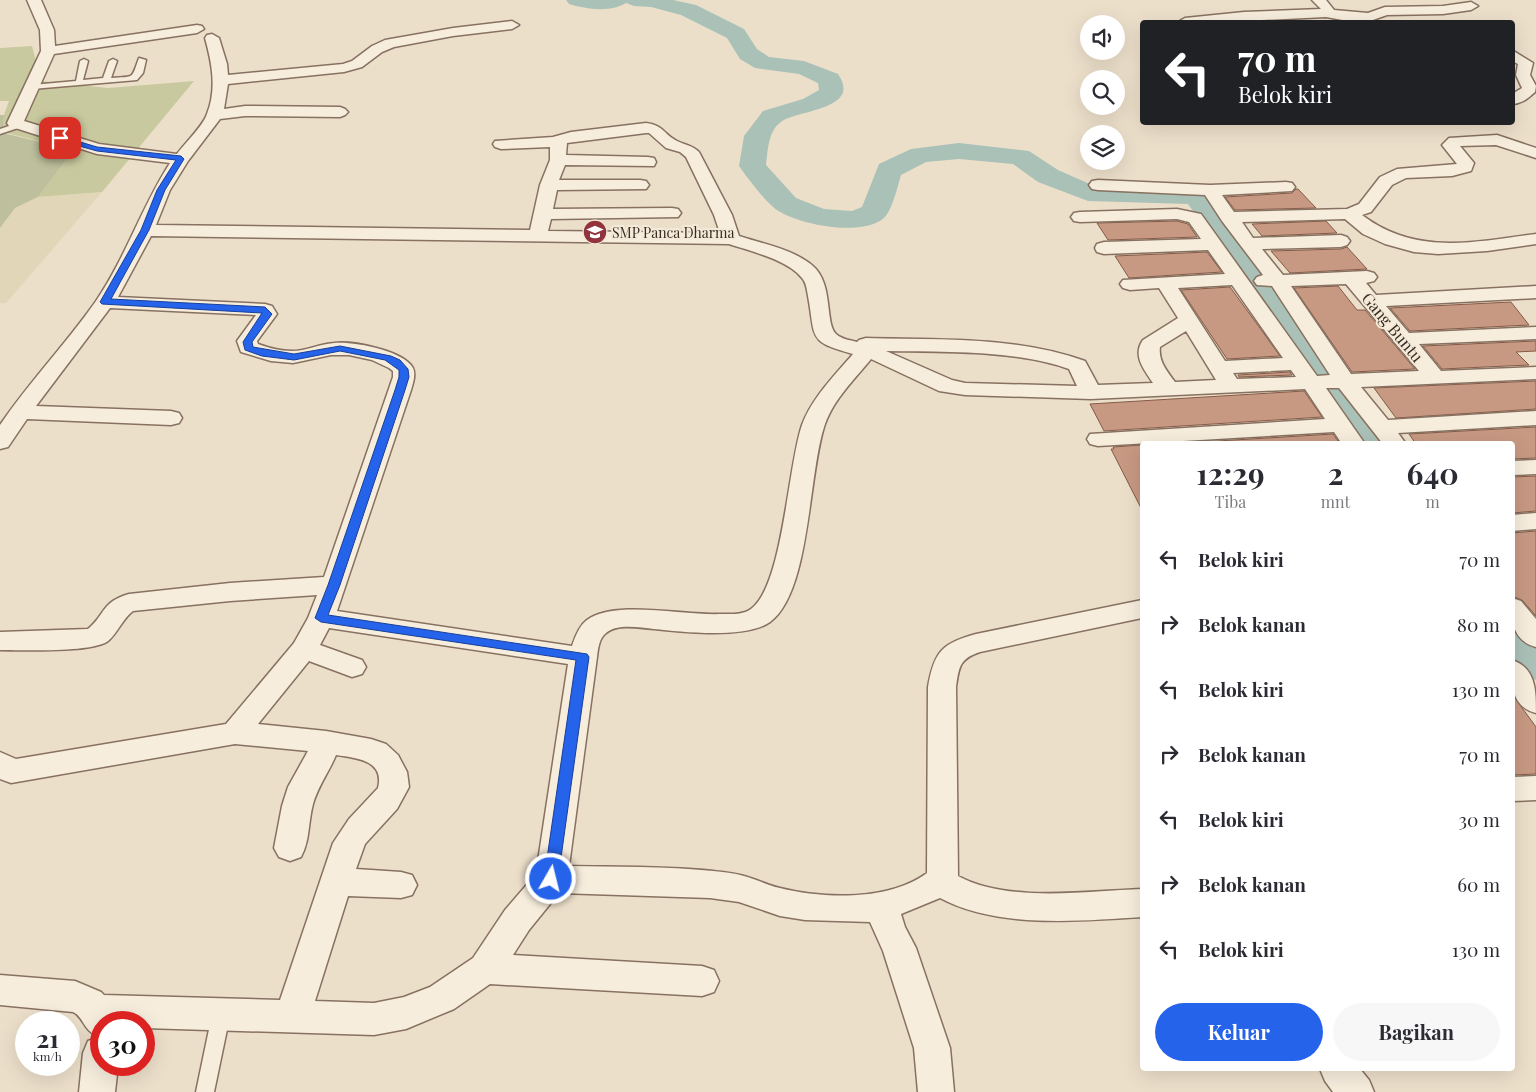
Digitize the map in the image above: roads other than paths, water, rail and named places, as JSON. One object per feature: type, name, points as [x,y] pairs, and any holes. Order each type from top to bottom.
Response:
[{"type":"street","points":[[34,0],[52,30],[48,50],[15,123],[97,149],[181,159]]},
{"type":"street","points":[[1319,0],[1328,8],[1326,13]]},
{"type":"street","points":[[1235,20],[1326,13],[1348,17],[1370,17],[1385,11],[1443,10],[1471,6]]},
{"type":"street","points":[[1443,10],[1459,20]]},
{"type":"street","points":[[221,80],[352,67],[377,49],[390,43],[453,32],[512,25]]},
{"type":"street","points":[[48,50],[197,29]]},
{"type":"street","points":[[96,30],[157,35]]},
{"type":"street","points":[[0,442],[20,412],[105,302],[145,230],[161,190],[181,159],[215,115],[221,80],[220,64],[212,38]]},
{"type":"street","points":[[1515,56],[1526,63],[1523,75],[1530,89],[1515,99]]},
{"type":"street","points":[[215,115],[244,111],[340,112]]},
{"type":"street","points":[[501,144],[558,142],[561,138],[637,129],[654,129],[672,145],[686,149],[692,155],[723,215],[731,239]]},
{"type":"street","points":[[610,161],[619,132]]},
{"type":"street","points":[[1228,216],[1349,214],[1365,208],[1386,181],[1403,173],[1452,171],[1465,167],[1466,164],[1450,145],[1455,141],[1499,134],[1536,153]]},
{"type":"street","points":[[538,237],[549,185],[558,160],[558,142]]},
{"type":"street","points":[[558,160],[648,162]]},
{"type":"street","points":[[549,185],[640,186]]},
{"type":"street","points":[[1098,185],[1210,190],[1286,187]]},
{"type":"street","points":[[1210,190],[1271,280],[1345,381],[1389,435],[1536,418]]},
{"type":"street","points":[[544,214],[672,213]]},
{"type":"street","points":[[1080,217],[1184,214],[1195,218],[1352,441]]},
{"type":"street","points":[[1349,214],[1375,234],[1421,248],[1447,249],[1536,239]]},
{"type":"street","points":[[145,230],[538,237],[702,237],[731,239],[791,261],[806,270],[812,278],[822,328],[826,336],[833,342],[899,362],[948,386],[965,389],[1059,394],[1536,373]]},
{"type":"street","points":[[1248,244],[1341,241]]},
{"type":"street","points":[[1104,248],[1213,244]]},
{"type":"street","name":"Gang Buntu","points":[[1271,280],[1360,277],[1371,301],[1435,377]]},
{"type":"street","points":[[1130,284],[1271,280]]},
{"type":"street","points":[[1165,282],[1231,387]]},
{"type":"street","points":[[1371,301],[1532,292]]},
{"type":"street","points":[[105,302],[265,310],[268,314],[248,342],[248,348],[262,353],[294,357],[340,348],[388,358],[404,369],[400,390],[321,618],[304,649],[235,732]]},
{"type":"street","points":[[1169,390],[1149,358],[1150,344],[1189,320]]},
{"type":"street","points":[[1403,339],[1536,333]]},
{"type":"street","points":[[155,1015],[222,1013],[374,1019],[406,1014],[442,998],[485,969],[518,920],[551,879],[583,657],[589,634],[595,626],[605,622],[629,618],[727,624],[752,620],[767,611],[775,598],[790,553],[804,468],[814,424],[856,349],[876,343],[921,344],[1040,354],[1056,357],[1078,366],[1091,393]]},
{"type":"street","points":[[1219,368],[1297,363]]},
{"type":"street","points":[[20,412],[171,418]]},
{"type":"street","points":[[1098,439],[1341,425]]},
{"type":"street","points":[[1515,468],[1536,467]]},
{"type":"street","points":[[1515,523],[1536,521]]},
{"type":"street","points":[[0,641],[92,638],[102,633],[119,606],[128,603],[230,592],[334,585]]},
{"type":"street","points":[[551,879],[705,884],[736,887],[800,906],[845,909],[882,907],[931,888],[939,882],[943,867],[942,687],[946,662],[950,655],[960,648],[976,643],[1140,608]]},
{"type":"street","points":[[1515,610],[1536,638]]},
{"type":"street","points":[[321,618],[583,657]]},
{"type":"street","points":[[304,649],[352,667]]},
{"type":"street","points":[[1515,674],[1536,703]]},
{"type":"street","points":[[0,763],[11,771],[235,732],[326,742],[375,752],[396,776],[394,788],[388,798],[354,831],[292,1017]]},
{"type":"street","points":[[290,848],[297,806],[303,787],[318,762],[326,742]]},
{"type":"street","points":[[1515,789],[1536,788]]},
{"type":"street","points":[[337,882],[401,885]]},
{"type":"street","points":[[939,882],[969,896],[997,903],[1044,906],[1140,903]]},
{"type":"street","points":[[882,907],[889,930],[899,948],[932,1048],[936,1092]]},
{"type":"street","points":[[485,969],[702,981]]},
{"type":"street","points":[[0,990],[75,997],[89,1003],[94,1011]]},
{"type":"street","points":[[1340,1071],[1356,1092]]},
{"type":"street","points":[[97,1092],[99,1076]]},
{"type":"lane","points":[[32,87],[137,77],[142,60]]},
{"type":"lane","points":[[79,83],[84,61]]},
{"type":"lane","points":[[106,81],[113,61]]},
{"type":"lane","points":[[0,132],[18,125]]},
{"type":"lane","points":[[206,1092],[222,1013]]},
{"type":"waterway","points":[[576,0],[592,3],[617,0]]},
{"type":"waterway","points":[[634,0],[651,1],[688,10],[736,34],[748,54],[763,63],[804,68],[830,79],[831,93],[812,104],[772,116],[757,136],[752,166],[786,204],[820,217],[855,220],[874,212],[889,170],[920,155],[959,151],[1020,157],[1048,176],[1088,193],[1196,196],[1373,441]]},
{"type":"waterway","points":[[1515,636],[1536,664]]},
{"type":"place","name":"SMP Panca Dharma","points":[[595,232]]}]
